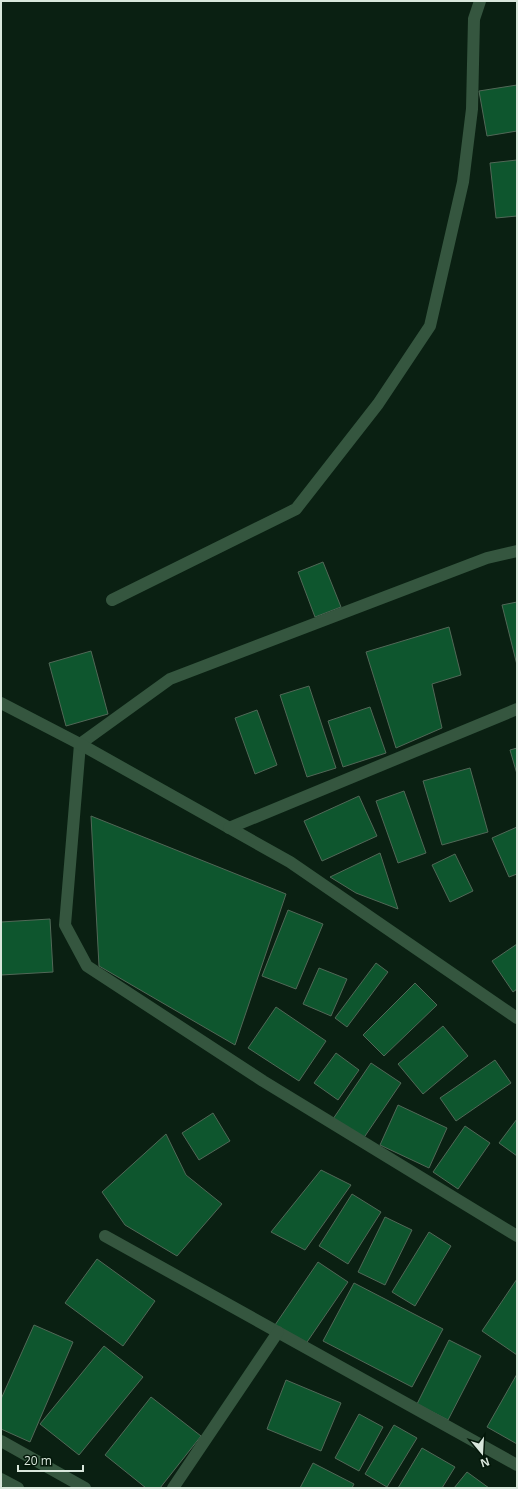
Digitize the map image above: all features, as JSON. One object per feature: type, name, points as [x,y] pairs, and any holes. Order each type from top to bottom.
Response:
[{"type":"street","points":[[112,600],[296,509],[378,404],[430,326],[463,182],[472,110],[474,19],[480,1]]},
{"type":"street","points":[[517,551],[487,558],[170,679],[80,744],[65,925],[87,966],[263,1081],[517,1236]]},
{"type":"street","points":[[1,703],[80,744],[290,862],[517,1018]]},
{"type":"street","points":[[229,828],[517,710]]},
{"type":"street","points":[[105,1236],[517,1465]]},
{"type":"street","points":[[173,1488],[278,1332]]},
{"type":"street","points":[[1,1441],[85,1488]]},
{"type":"street","points":[[1,1479],[18,1488]]},
{"type":"building","points":[[517,85],[517,131],[487,136],[479,91]]},
{"type":"building","points":[[517,160],[517,216],[496,218],[490,163]]},
{"type":"building","points":[[323,562],[341,607],[315,617],[298,572]]},
{"type":"building","points":[[517,602],[517,665],[502,605]]},
{"type":"building","points":[[449,627],[461,675],[432,684],[442,728],[396,748],[366,652]]},
{"type":"building","points":[[91,651],[108,714],[66,726],[49,663]]},
{"type":"building","points":[[309,686],[336,768],[307,777],[280,695]]},
{"type":"building","points":[[370,707],[386,753],[343,767],[328,721]]},
{"type":"building","points":[[257,710],[277,765],[255,774],[235,718]]},
{"type":"building","points":[[517,748],[517,774],[510,750]]},
{"type":"building","points":[[470,768],[488,832],[442,845],[423,781]]},
{"type":"building","points":[[404,791],[426,853],[398,863],[376,801]]},
{"type":"building","points":[[359,796],[377,836],[322,861],[304,821]]},
{"type":"building","points":[[91,816],[286,894],[235,1045],[99,966]]},
{"type":"building","points":[[517,827],[517,874],[509,877],[492,838]]},
{"type":"building","points":[[380,853],[398,909],[356,893],[330,877]]},
{"type":"building","points":[[455,854],[473,891],[450,902],[432,865]]},
{"type":"building","points":[[288,910],[323,924],[296,989],[262,976]]},
{"type":"building","points":[[50,919],[53,972],[1,975],[1,922]]},
{"type":"building","points":[[517,944],[517,989],[513,992],[492,961]]},
{"type":"building","points":[[376,963],[388,972],[347,1027],[335,1018]]},
{"type":"building","points":[[319,968],[347,979],[331,1016],[303,1004]]},
{"type":"building","points":[[415,983],[437,1005],[384,1056],[363,1035]]},
{"type":"building","points":[[276,1007],[326,1041],[299,1081],[248,1048]]},
{"type":"building","points":[[443,1026],[468,1056],[423,1094],[398,1064]]},
{"type":"building","points":[[336,1053],[359,1070],[338,1100],[314,1083]]},
{"type":"building","points":[[495,1060],[511,1083],[456,1121],[440,1098]]},
{"type":"building","points":[[371,1063],[401,1083],[363,1139],[333,1119]]},
{"type":"building","points":[[398,1105],[447,1128],[429,1168],[380,1145]]},
{"type":"building","points":[[213,1113],[230,1141],[199,1160],[182,1133]]},
{"type":"building","points":[[517,1119],[517,1156],[499,1143]]},
{"type":"building","points":[[465,1126],[490,1143],[458,1189],[433,1172]]},
{"type":"building","points":[[166,1134],[186,1175],[222,1204],[177,1256],[125,1225],[102,1192]]},
{"type":"building","points":[[321,1170],[351,1185],[305,1250],[271,1232]]},
{"type":"building","points":[[352,1194],[381,1212],[348,1264],[319,1246]]},
{"type":"building","points":[[385,1217],[412,1230],[385,1285],[358,1272]]},
{"type":"building","points":[[429,1232],[451,1246],[415,1306],[392,1292]]},
{"type":"building","points":[[97,1259],[155,1301],[123,1346],[65,1303]]},
{"type":"building","points":[[318,1262],[348,1282],[305,1345],[275,1325]]},
{"type":"building","points":[[517,1279],[517,1355],[482,1331]]},
{"type":"building","points":[[354,1283],[443,1329],[412,1387],[323,1341]]},
{"type":"building","points":[[34,1325],[73,1342],[30,1442],[1,1429],[1,1399]]},
{"type":"building","points":[[449,1340],[481,1356],[448,1420],[417,1404]]},
{"type":"building","points":[[104,1346],[143,1377],[79,1455],[40,1424]]},
{"type":"building","points":[[517,1374],[517,1444],[487,1427]]},
{"type":"building","points":[[286,1380],[341,1403],[321,1451],[267,1429]]},
{"type":"building","points":[[151,1397],[201,1436],[160,1488],[146,1488],[105,1455]]},
{"type":"building","points":[[359,1414],[383,1427],[359,1471],[335,1458]]},
{"type":"building","points":[[394,1425],[417,1438],[387,1487],[365,1474]]},
{"type":"building","points":[[422,1448],[455,1467],[442,1488],[398,1488]]},
{"type":"building","points":[[313,1463],[354,1484],[352,1488],[300,1488]]},
{"type":"building","points":[[467,1472],[489,1488],[454,1488]]}]
